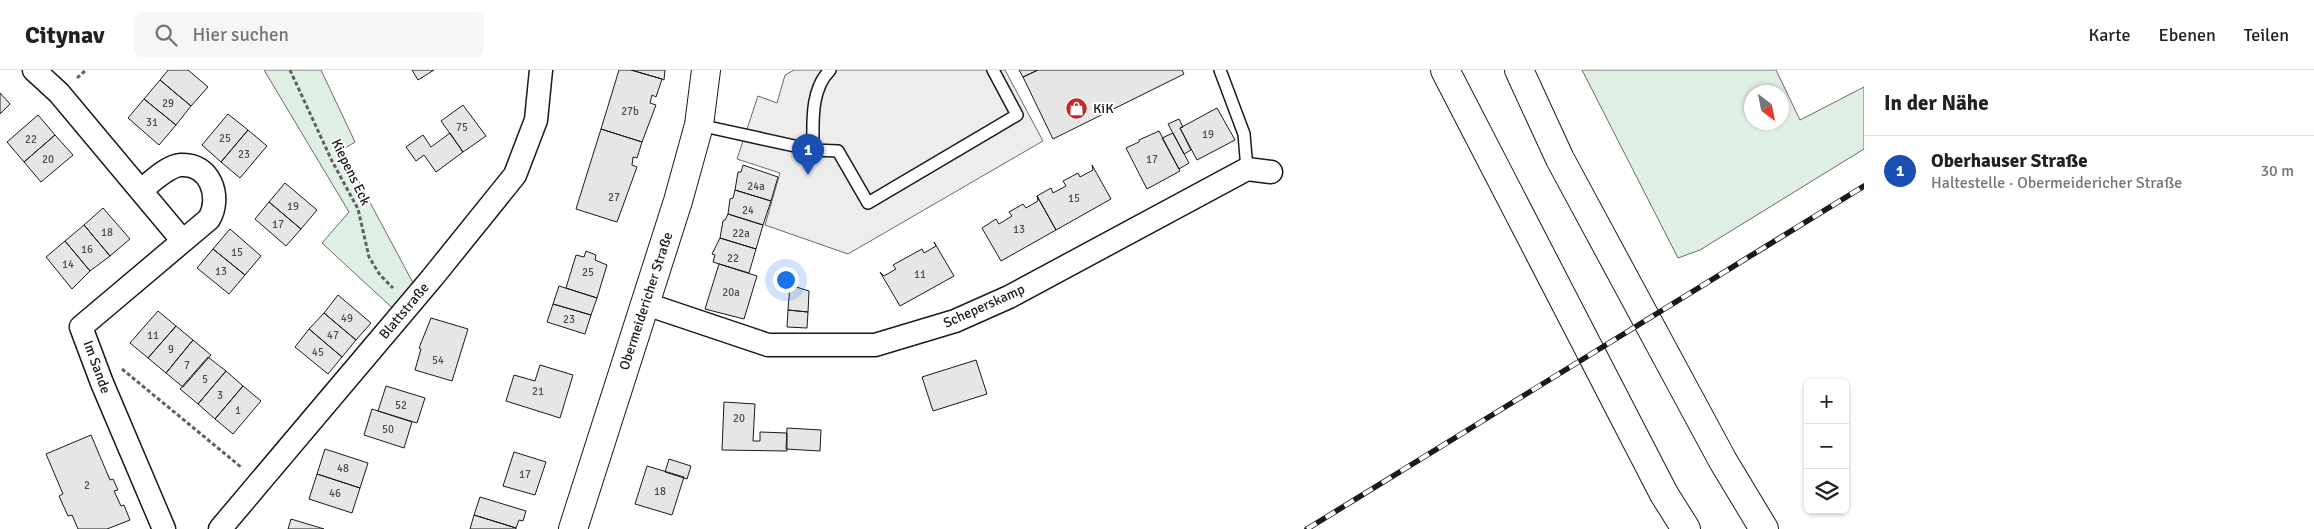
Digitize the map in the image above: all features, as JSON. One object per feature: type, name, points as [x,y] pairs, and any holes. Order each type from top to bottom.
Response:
[{"type":"main road","name":"Obermeidericher Straße","points":[[573,529],[678,201],[698,125],[706,70]]},
{"type":"main road","points":[[1445,70],[1660,486],[1686,529]]},
{"type":"main road","points":[[1519,70],[1560,159],[1723,461],[1764,529]]},
{"type":"street","name":"Blattstraße","points":[[220,529],[499,197],[515,175],[536,120],[541,70]]},
{"type":"street","points":[[44,73],[182,240]]},
{"type":"street","name":"Im Sande","points":[[141,190],[175,166],[188,166],[206,175],[214,190],[213,212],[208,219],[81,327],[164,529]]},
{"type":"street","points":[[1247,169],[1272,172]]},
{"type":"street","name":"Scheperskamp","points":[[646,304],[768,345],[875,345],[955,322],[1009,297],[1247,169]]},
{"type":"lane","points":[[813,150],[813,112],[821,79],[830,70]]},
{"type":"lane","points":[[698,125],[813,150],[838,151],[868,203],[1017,115],[993,70]]},
{"type":"lane","points":[[1220,70],[1244,134],[1247,169]]},
{"type":"path","name":"Kiepens Eck","points":[[290,70],[332,161],[358,209],[367,249],[374,266],[385,281],[411,302]]},
{"type":"path","points":[[94,358],[116,363],[259,484]]},
{"type":"green space","points":[[264,70],[321,70],[355,142],[342,150],[419,294],[400,315],[322,243],[349,212]]},
{"type":"green space","points":[[1582,70],[1776,70],[1783,85],[1744,85],[1744,130],[1789,130],[1789,97],[1800,120],[1864,87],[1864,149],[1700,250],[1678,258]]},
{"type":"shaded area","points":[[794,70],[1005,70],[1043,141],[848,254],[765,225],[780,173],[737,159],[758,96],[777,103],[785,75]]},
{"type":"building","points":[[168,70],[188,70],[208,87],[191,106],[160,80]]},
{"type":"building","points":[[412,70],[434,70],[418,80]]},
{"type":"building","points":[[619,70],[631,70],[662,79],[656,97],[652,95],[650,103],[656,105],[642,142],[601,129]]},
{"type":"building","points":[[631,70],[665,70],[664,80],[662,79]]},
{"type":"building","points":[[1019,70],[1038,70],[1023,77]]},
{"type":"building","name":"KiK","points":[[1038,70],[1182,70],[1184,74],[1053,139],[1023,77]]},
{"type":"building","points":[[160,80],[191,106],[176,125],[144,99]]},
{"type":"building","points":[[0,93],[10,104],[0,114]]},
{"type":"building","points":[[144,99],[176,125],[159,145],[128,118]]},
{"type":"building","points":[[463,105],[486,136],[463,152],[441,121]]},
{"type":"building","points":[[1217,108],[1235,140],[1197,160],[1180,128]]},
{"type":"building","points":[[228,114],[248,130],[221,162],[202,145]]},
{"type":"building","points":[[38,115],[55,135],[24,162],[7,142]]},
{"type":"building","points":[[1179,119],[1183,127],[1180,128],[1191,150],[1184,154],[1168,124]]},
{"type":"building","points":[[601,129],[642,142],[637,158],[633,157],[632,165],[637,167],[617,222],[576,209]]},
{"type":"building","points":[[248,130],[267,146],[240,178],[221,162]]},
{"type":"building","points":[[1159,131],[1180,171],[1147,189],[1126,148]]},
{"type":"building","points":[[450,133],[463,152],[436,172],[424,155],[416,161],[406,147],[423,135],[431,147]]},
{"type":"building","points":[[1173,133],[1189,163],[1179,169],[1162,138]]},
{"type":"building","points":[[55,135],[73,155],[41,182],[24,162]]},
{"type":"building","points":[[743,165],[778,177],[771,201],[735,190],[738,172],[741,172]]},
{"type":"building","points":[[1092,165],[1111,199],[1056,230],[1037,196],[1051,188],[1053,193],[1066,186],[1063,181],[1078,173],[1080,177],[1093,170]]},
{"type":"building","points":[[285,183],[317,210],[301,229],[269,202]]},
{"type":"building","points":[[735,190],[771,201],[763,225],[728,214],[730,199],[733,198]]},
{"type":"building","points":[[1037,196],[1056,230],[1001,261],[982,228],[996,219],[999,224],[1012,216],[1009,212],[1023,204],[1026,208],[1038,201]]},
{"type":"building","points":[[269,202],[301,229],[286,246],[255,219]]},
{"type":"building","points":[[103,208],[130,239],[110,256],[84,225]]},
{"type":"building","points":[[728,214],[763,225],[756,249],[720,238],[723,221]]},
{"type":"building","points":[[84,225],[110,256],[90,271],[65,241]]},
{"type":"building","points":[[230,229],[261,256],[245,275],[213,249]]},
{"type":"building","points":[[720,238],[756,249],[749,273],[713,262],[715,255],[712,254]]},
{"type":"building","points":[[65,241],[90,271],[72,289],[46,257]]},
{"type":"building","points":[[934,242],[954,276],[900,306],[880,272],[884,276],[896,269],[893,265],[922,249],[924,253],[936,246]]},
{"type":"building","points":[[213,249],[245,275],[229,294],[197,268]]},
{"type":"building","points":[[586,251],[596,255],[595,260],[607,265],[597,298],[566,288],[576,255],[584,257]]},
{"type":"building","points":[[719,264],[757,276],[744,319],[705,309]]},
{"type":"building","points":[[790,285],[809,291],[808,312],[788,310]]},
{"type":"building","points":[[559,286],[597,298],[591,315],[553,304]]},
{"type":"building","points":[[338,295],[371,323],[356,340],[324,313]]},
{"type":"building","points":[[553,304],[591,315],[585,334],[547,322]]},
{"type":"building","points":[[788,310],[808,312],[807,328],[787,327]]},
{"type":"building","points":[[158,311],[176,326],[148,358],[130,343]]},
{"type":"building","points":[[324,313],[356,340],[342,357],[309,329]]},
{"type":"building","points":[[431,318],[468,329],[452,381],[415,370],[421,349],[419,348]]},
{"type":"building","points":[[176,326],[193,340],[166,373],[148,358]]},
{"type":"building","points":[[309,329],[342,357],[328,374],[295,347]]},
{"type":"building","points":[[193,340],[211,355],[183,387],[166,373]]},
{"type":"building","points":[[208,357],[226,371],[198,404],[180,389]]},
{"type":"building","points":[[976,360],[987,394],[933,411],[922,377]]},
{"type":"building","points":[[540,365],[573,375],[560,418],[506,401],[514,375],[535,381]]},
{"type":"building","points":[[226,371],[243,386],[215,419],[198,404]]},
{"type":"building","points":[[243,386],[261,401],[233,434],[215,419]]},
{"type":"building","points":[[386,386],[425,398],[417,423],[378,411]]},
{"type":"building","points":[[724,402],[755,404],[753,441],[760,441],[760,432],[787,433],[787,451],[722,450]]},
{"type":"building","points":[[372,409],[412,422],[404,448],[364,435]]},
{"type":"building","points":[[787,428],[821,430],[820,451],[786,449]]},
{"type":"building","points":[[91,435],[110,480],[113,479],[118,490],[114,491],[121,506],[124,505],[130,520],[107,529],[78,529],[72,515],[68,516],[59,496],[63,494],[46,454]]},
{"type":"building","points":[[325,449],[368,463],[360,488],[317,474]]},
{"type":"building","points":[[514,452],[546,462],[535,495],[503,486]]},
{"type":"building","points":[[669,459],[691,466],[687,479],[665,472]]},
{"type":"building","points":[[647,466],[684,477],[672,515],[635,504]]},
{"type":"building","points":[[317,474],[360,488],[352,513],[309,499]]},
{"type":"building","points":[[480,497],[526,511],[523,521],[519,520],[516,528],[474,515]]},
{"type":"building","points":[[474,515],[516,528],[516,529],[470,529]]},
{"type":"building","points":[[291,519],[324,529],[288,529]]},
{"type":"railway","points":[[1307,529],[1864,186]]},
{"type":"place","name":"KiK","points":[[1077,108]]},
{"type":"place","name":"Oberhauser Straße","points":[[808,175]]}]
